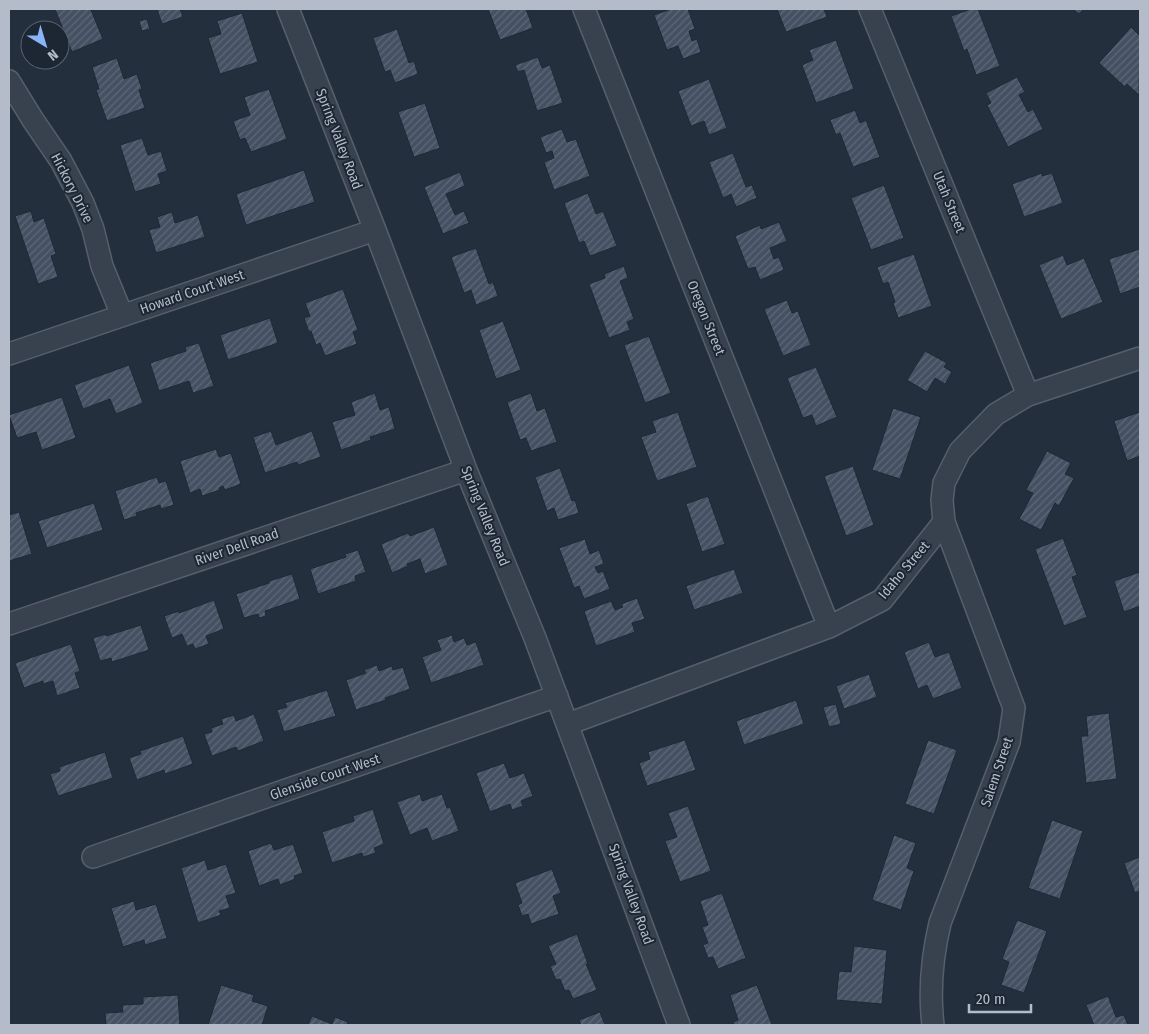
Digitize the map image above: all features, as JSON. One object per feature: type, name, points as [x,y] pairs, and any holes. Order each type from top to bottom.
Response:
[{"type":"street","name":"Spring Valley Road","points":[[288,9],[466,470],[535,638],[679,1025]]},
{"type":"street","name":"Oregon Street","points":[[584,9],[829,627]]},
{"type":"street","name":"Utah Street","points":[[870,9],[1028,395]]},
{"type":"street","name":"Hickory Drive","points":[[13,88],[61,161],[84,203],[93,229],[102,266],[122,315]]},
{"type":"street","name":"Howard Court West","points":[[9,354],[374,230]]},
{"type":"street","points":[[944,522],[942,500],[944,483],[960,451],[996,414],[1028,395],[1140,358]]},
{"type":"street","name":"River Dell Road","points":[[9,624],[466,470]]},
{"type":"street","name":"Idaho Street","points":[[568,724],[829,627],[882,600],[944,522]]},
{"type":"street","name":"Salem Street","points":[[933,1025],[931,974],[935,941],[940,923],[1009,742],[1014,708],[944,522]]},
{"type":"street","name":"Glenside Court West","points":[[93,857],[557,696]]},
{"type":"building","points":[[55,9],[94,9],[91,10],[103,39],[72,52],[70,47],[70,20],[59,20]]},
{"type":"building","points":[[157,9],[180,9],[183,17],[162,24]]},
{"type":"building","points":[[488,9],[526,9],[533,28],[500,40]]},
{"type":"building","points":[[671,9],[688,9],[695,29],[689,31],[692,41],[697,39],[701,52],[683,59],[678,46],[667,50],[654,15]]},
{"type":"building","points":[[777,9],[824,9],[827,17],[786,32]]},
{"type":"building","points":[[971,9],[978,9],[1000,66],[976,75],[967,49],[964,51],[951,16]]},
{"type":"building","points":[[1073,9],[1084,9],[1079,14]]},
{"type":"building","points":[[242,13],[258,62],[220,74],[208,38],[221,34],[217,21]]},
{"type":"building","points":[[147,19],[150,29],[142,31],[139,21]]},
{"type":"building","points":[[1131,27],[1140,36],[1139,95],[1127,84],[1125,87],[1099,63]]},
{"type":"building","points":[[397,29],[409,63],[414,61],[418,74],[395,83],[390,70],[385,72],[373,38]]},
{"type":"building","points":[[836,40],[854,89],[816,103],[802,65],[813,60],[809,50]]},
{"type":"building","points":[[538,57],[542,68],[550,65],[563,103],[537,111],[524,70],[518,72],[515,65]]},
{"type":"building","points":[[117,58],[124,79],[137,74],[142,89],[139,90],[145,108],[107,121],[96,90],[99,89],[92,67]]},
{"type":"building","points":[[1017,77],[1025,92],[1019,95],[1028,112],[1033,109],[1043,129],[1008,147],[987,105],[991,103],[986,93]]},
{"type":"building","points":[[709,79],[727,128],[709,135],[704,121],[691,126],[678,91]]},
{"type":"building","points":[[269,89],[287,139],[251,152],[245,138],[240,140],[233,121],[250,115],[244,97]]},
{"type":"building","points":[[425,103],[440,148],[414,157],[398,112]]},
{"type":"building","points":[[855,110],[860,123],[866,120],[880,157],[853,167],[840,133],[836,135],[830,120]]},
{"type":"building","points":[[562,129],[567,142],[576,139],[590,176],[554,190],[544,162],[554,158],[552,151],[546,153],[540,137]]},
{"type":"building","points":[[142,138],[148,155],[161,151],[167,171],[158,174],[161,184],[135,192],[120,145]]},
{"type":"building","points":[[733,153],[746,187],[752,185],[757,198],[736,207],[731,194],[723,198],[709,162]]},
{"type":"building","points":[[304,170],[315,202],[246,225],[236,194]]},
{"type":"building","points":[[460,172],[465,186],[446,194],[455,215],[464,211],[469,223],[443,234],[424,187]]},
{"type":"building","points":[[1042,173],[1042,176],[1052,173],[1063,203],[1024,217],[1012,184]]},
{"type":"building","points":[[884,185],[904,238],[871,250],[851,198]]},
{"type":"building","points":[[588,193],[596,214],[603,211],[617,246],[590,256],[584,241],[579,243],[564,203]]},
{"type":"building","points":[[31,211],[34,222],[44,218],[56,254],[51,256],[58,277],[38,284],[15,216]]},
{"type":"building","points":[[172,212],[175,223],[198,215],[205,237],[156,253],[149,230],[160,227],[157,217]]},
{"type":"building","points":[[779,222],[787,241],[770,248],[774,259],[779,257],[784,270],[760,280],[755,267],[748,269],[735,236],[760,225],[761,229]]},
{"type":"building","points":[[476,248],[489,284],[493,282],[498,296],[476,305],[471,290],[464,293],[451,257]]},
{"type":"building","points":[[1140,249],[1140,287],[1120,294],[1109,259]]},
{"type":"building","points":[[914,254],[932,306],[898,318],[888,282],[883,284],[877,267]]},
{"type":"building","points":[[1063,255],[1067,265],[1084,258],[1103,302],[1061,319],[1039,265]]},
{"type":"building","points":[[624,266],[628,278],[620,281],[634,319],[627,322],[630,330],[609,338],[589,284],[605,278],[604,274]]},
{"type":"building","points":[[343,289],[358,330],[353,332],[357,344],[325,356],[320,343],[316,345],[311,331],[309,332],[304,318],[310,316],[305,303]]},
{"type":"building","points":[[787,300],[792,313],[798,311],[811,345],[783,356],[764,309]]},
{"type":"building","points":[[270,318],[278,343],[228,360],[220,335]]},
{"type":"building","points":[[503,321],[521,370],[496,379],[479,330]]},
{"type":"building","points":[[649,336],[671,393],[645,403],[624,345]]},
{"type":"building","points":[[199,343],[214,386],[193,393],[189,381],[159,391],[150,363],[186,351],[185,347]]},
{"type":"building","points":[[925,351],[947,363],[944,367],[952,372],[945,384],[935,378],[927,392],[907,380]]},
{"type":"building","points":[[129,365],[143,403],[116,414],[110,399],[83,409],[74,385]]},
{"type":"building","points":[[816,367],[837,417],[816,426],[812,415],[803,418],[787,378]]},
{"type":"building","points":[[375,393],[380,410],[389,407],[395,429],[370,437],[371,440],[341,450],[332,422],[355,415],[351,402]]},
{"type":"building","points":[[531,393],[537,411],[545,408],[557,442],[531,451],[526,438],[520,440],[507,402]]},
{"type":"building","points":[[62,397],[76,438],[42,450],[36,432],[17,438],[9,415]]},
{"type":"building","points":[[893,408],[921,417],[900,479],[872,470]]},
{"type":"building","points":[[678,412],[697,467],[657,481],[641,437],[656,432],[652,421]]},
{"type":"building","points":[[1140,412],[1140,456],[1127,461],[1114,421]]},
{"type":"building","points":[[271,431],[276,445],[312,431],[321,457],[298,465],[297,462],[265,473],[253,437]]},
{"type":"building","points":[[216,449],[219,457],[231,453],[241,484],[225,490],[223,486],[219,488],[220,490],[202,496],[200,489],[190,493],[180,461]]},
{"type":"building","points":[[1047,451],[1071,463],[1065,474],[1074,478],[1059,506],[1055,503],[1041,530],[1019,519],[1033,493],[1026,490]]},
{"type":"building","points":[[853,466],[874,525],[846,536],[824,476]]},
{"type":"building","points":[[560,468],[572,501],[575,500],[579,513],[558,520],[554,508],[547,511],[535,477]]},
{"type":"building","points":[[157,477],[159,483],[166,481],[174,505],[161,509],[160,505],[136,513],[137,516],[124,520],[115,491]]},
{"type":"building","points":[[708,496],[725,544],[702,552],[686,504]]},
{"type":"building","points":[[94,503],[103,530],[47,548],[38,521]]},
{"type":"building","points":[[19,512],[32,554],[9,561],[9,515]]},
{"type":"building","points":[[434,527],[448,565],[425,574],[420,559],[392,573],[381,544],[408,533],[410,536]]},
{"type":"building","points":[[1063,538],[1077,575],[1072,577],[1087,617],[1064,626],[1035,549]]},
{"type":"building","points":[[585,539],[590,554],[599,550],[604,564],[595,567],[598,573],[603,571],[610,589],[584,599],[579,586],[574,588],[559,548]]},
{"type":"building","points":[[358,550],[366,572],[355,576],[356,581],[318,594],[310,569],[346,557],[345,554]]},
{"type":"building","points":[[734,569],[743,593],[694,610],[686,586]]},
{"type":"building","points":[[1140,572],[1140,606],[1124,612],[1114,581]]},
{"type":"building","points":[[292,574],[300,599],[265,611],[266,616],[259,618],[258,614],[244,618],[236,594]]},
{"type":"building","points":[[637,598],[645,619],[632,623],[635,632],[596,646],[584,611],[611,601],[615,610],[623,607],[621,604]]},
{"type":"building","points":[[214,600],[224,629],[206,636],[209,644],[195,649],[193,644],[187,646],[182,634],[172,638],[164,616],[179,611],[179,613]]},
{"type":"building","points":[[141,625],[149,650],[112,662],[111,658],[100,661],[93,638]]},
{"type":"building","points":[[452,635],[454,642],[464,638],[467,645],[476,642],[484,665],[431,683],[422,657],[441,650],[437,640]]},
{"type":"building","points":[[929,642],[935,657],[949,652],[962,688],[933,699],[927,685],[918,689],[904,652]]},
{"type":"building","points":[[71,644],[80,671],[75,673],[80,688],[57,696],[53,681],[43,684],[43,681],[24,688],[15,663]]},
{"type":"building","points":[[377,665],[379,671],[392,666],[393,670],[403,667],[410,689],[385,698],[386,700],[356,710],[346,680],[366,673],[364,670]]},
{"type":"building","points":[[869,674],[877,697],[844,709],[836,686]]},
{"type":"building","points":[[327,690],[336,716],[284,732],[277,710],[287,707],[285,703]]},
{"type":"building","points":[[796,700],[804,724],[744,745],[736,721]]},
{"type":"building","points":[[836,704],[841,724],[829,727],[823,707]]},
{"type":"building","points":[[1109,713],[1117,779],[1086,783],[1081,736],[1088,736],[1086,716]]},
{"type":"building","points":[[254,714],[264,741],[238,751],[236,747],[212,756],[204,734],[212,732],[211,728],[223,724],[221,719],[234,715],[236,721]]},
{"type":"building","points":[[183,736],[193,764],[165,774],[164,770],[137,780],[129,758],[141,754],[140,751]]},
{"type":"building","points":[[685,740],[696,770],[647,786],[639,763],[650,759],[648,752]]},
{"type":"building","points":[[928,740],[957,750],[934,814],[905,804]]},
{"type":"building","points":[[105,752],[113,778],[58,796],[50,774],[60,771],[59,767]]},
{"type":"building","points":[[504,763],[510,778],[524,773],[533,796],[521,801],[523,806],[512,810],[510,804],[490,812],[476,773]]},
{"type":"building","points":[[420,794],[422,801],[442,794],[447,808],[450,807],[459,831],[432,841],[427,828],[410,835],[397,802]]},
{"type":"building","points":[[688,806],[711,871],[680,882],[665,841],[677,837],[668,813]]},
{"type":"building","points":[[373,809],[384,844],[374,848],[376,853],[363,857],[362,853],[332,863],[322,832],[354,821],[353,816]]},
{"type":"building","points":[[1052,820],[1083,831],[1060,899],[1028,888]]},
{"type":"building","points":[[894,835],[916,843],[907,868],[914,871],[901,910],[872,900]]},
{"type":"building","points":[[271,843],[274,850],[293,844],[303,873],[294,876],[295,879],[280,885],[278,879],[259,886],[248,851]]},
{"type":"building","points":[[1140,857],[1140,891],[1135,893],[1124,863]]},
{"type":"building","points":[[205,860],[208,870],[226,864],[236,893],[226,896],[230,908],[219,911],[221,915],[198,923],[181,868]]},
{"type":"building","points":[[552,869],[561,893],[553,896],[559,914],[531,924],[528,914],[522,916],[518,905],[522,903],[515,883]]},
{"type":"building","points":[[722,893],[746,958],[718,969],[713,957],[708,958],[703,945],[708,943],[702,927],[708,925],[700,901]]},
{"type":"building","points":[[134,901],[136,910],[156,904],[167,938],[145,945],[144,940],[123,947],[111,908]]},
{"type":"building","points":[[1017,920],[1047,931],[1024,993],[1001,985],[1009,962],[1002,959]]},
{"type":"building","points":[[577,934],[588,964],[586,964],[597,990],[573,999],[569,990],[565,991],[560,979],[556,980],[550,966],[556,964],[548,946]]},
{"type":"building","points":[[854,946],[887,950],[882,1004],[836,1000],[839,971],[851,972]]},
{"type":"building","points":[[221,985],[254,995],[252,1001],[268,1006],[262,1025],[208,1025]]},
{"type":"building","points":[[757,985],[772,1025],[734,1025],[733,1022],[738,1020],[730,995]]},
{"type":"building","points":[[178,995],[180,1025],[106,1025],[105,1013],[123,1012],[122,1005],[143,1004],[143,997]]},
{"type":"building","points":[[1108,996],[1116,1017],[1124,1015],[1128,1025],[1094,1025],[1086,1005]]},
{"type":"building","points":[[600,1012],[605,1025],[581,1025],[579,1020]]},
{"type":"building","points":[[312,1016],[332,1024],[335,1017],[348,1022],[347,1025],[308,1025]]}]
